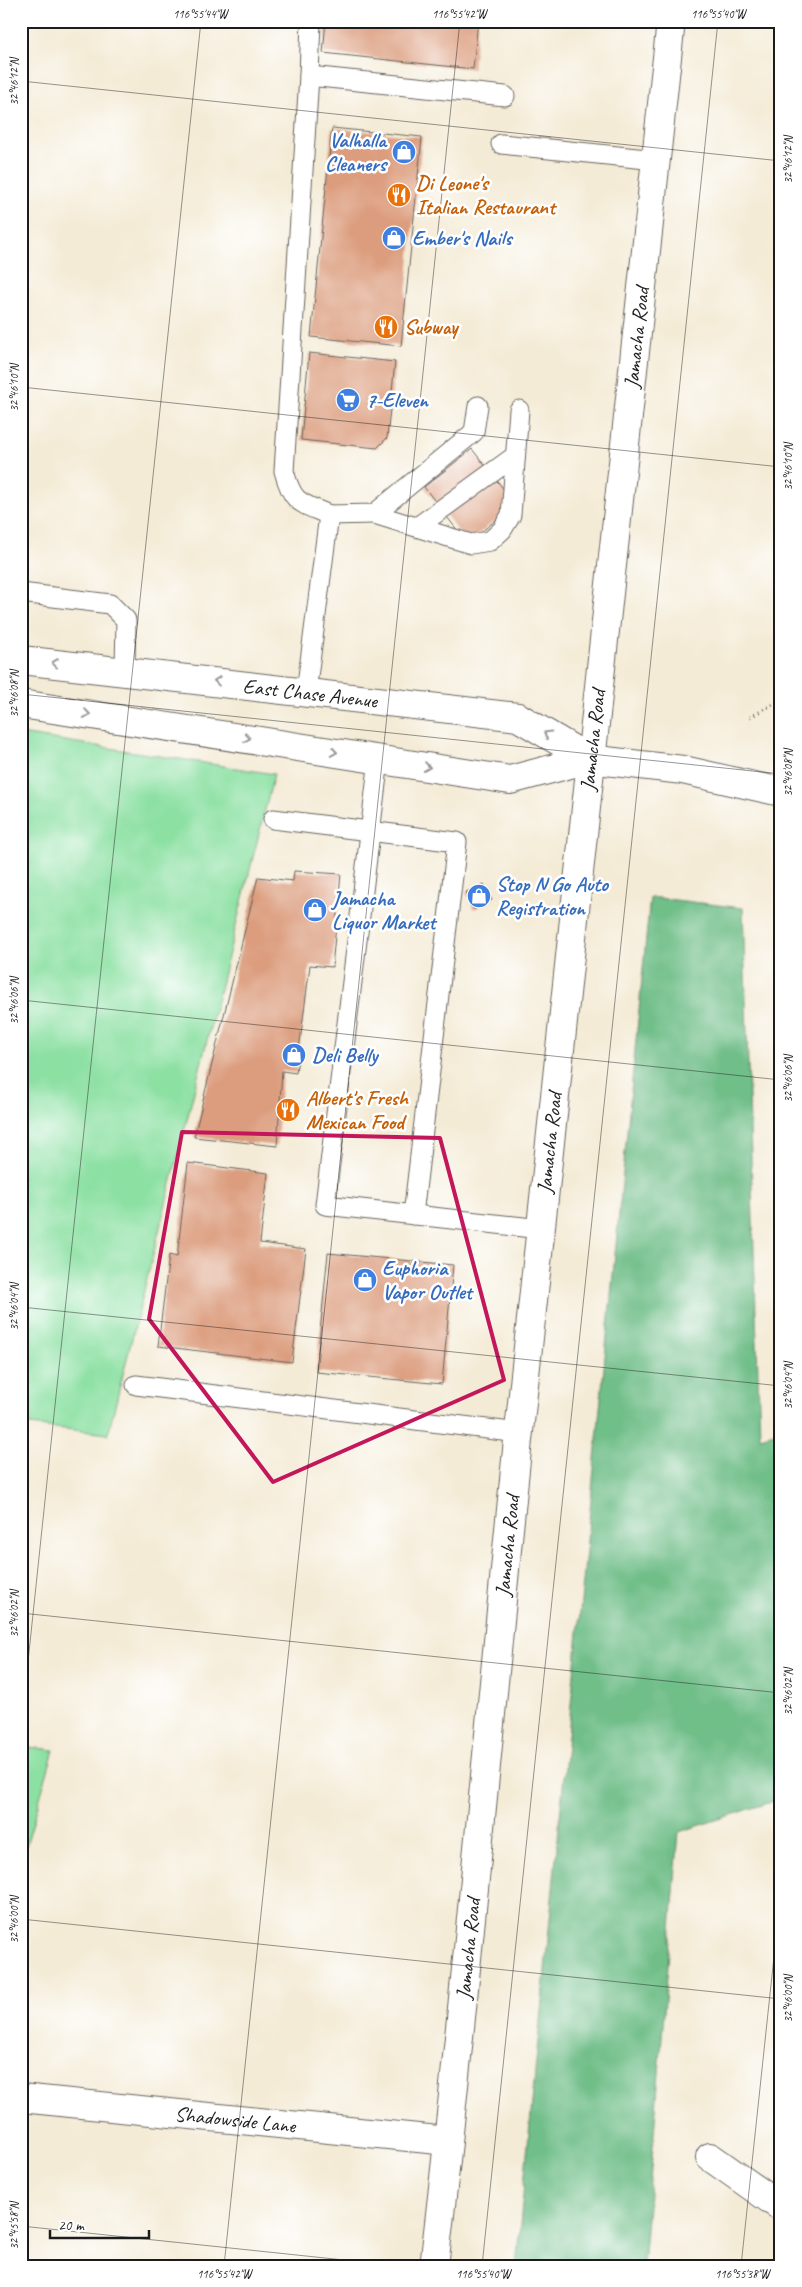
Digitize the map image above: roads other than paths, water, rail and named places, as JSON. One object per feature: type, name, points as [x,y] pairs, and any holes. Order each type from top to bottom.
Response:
[{"type":"main road","name":"Jamacha Road","points":[[434,2266],[540,1229],[671,21]]},
{"type":"main road","name":"East Chase Avenue","points":[[21,660],[125,670],[518,717],[590,759]]},
{"type":"main road","name":"East Chase Avenue","points":[[21,704],[510,780],[590,759],[683,770],[781,792]]},
{"type":"main road","name":"Shadowside Lane","points":[[21,2098],[448,2141]]},
{"type":"main road","points":[[710,2157],[781,2207]]},
{"type":"lane","points":[[311,21],[284,471],[289,489],[297,502],[329,515],[374,514],[471,544],[490,541],[502,530],[511,515],[518,410]]},
{"type":"lane","points":[[309,76],[505,96]]},
{"type":"lane","points":[[501,144],[656,160]]},
{"type":"lane","points":[[374,514],[474,432],[478,406]]},
{"type":"lane","points":[[417,527],[515,456]]},
{"type":"lane","points":[[306,692],[329,515]]},
{"type":"lane","points":[[21,594],[110,604],[126,620],[125,670]]},
{"type":"lane","points":[[379,760],[325,1206],[540,1229]]},
{"type":"lane","points":[[273,819],[457,842],[413,1215]]},
{"type":"lane","points":[[136,1385],[519,1433]]},
{"type":"place","name":"Valhalla Cleaners","points":[[404,152]]},
{"type":"place","name":"Di Leone's Italian Restaurant","points":[[399,195]]},
{"type":"place","name":"Ember's Nails","points":[[394,238]]},
{"type":"place","name":"Subway","points":[[386,327]]},
{"type":"place","name":"7-Eleven","points":[[348,400]]},
{"type":"place","name":"Stop N Go Auto Registration","points":[[479,896]]},
{"type":"place","name":"Jamacha Liquor Market","points":[[315,910]]},
{"type":"place","name":"Deli Belly","points":[[294,1055]]},
{"type":"place","name":"Albert's Fresh Mexican Food","points":[[288,1110]]},
{"type":"place","name":"Euphoria Vapor Outlet","points":[[365,1280]]}]
